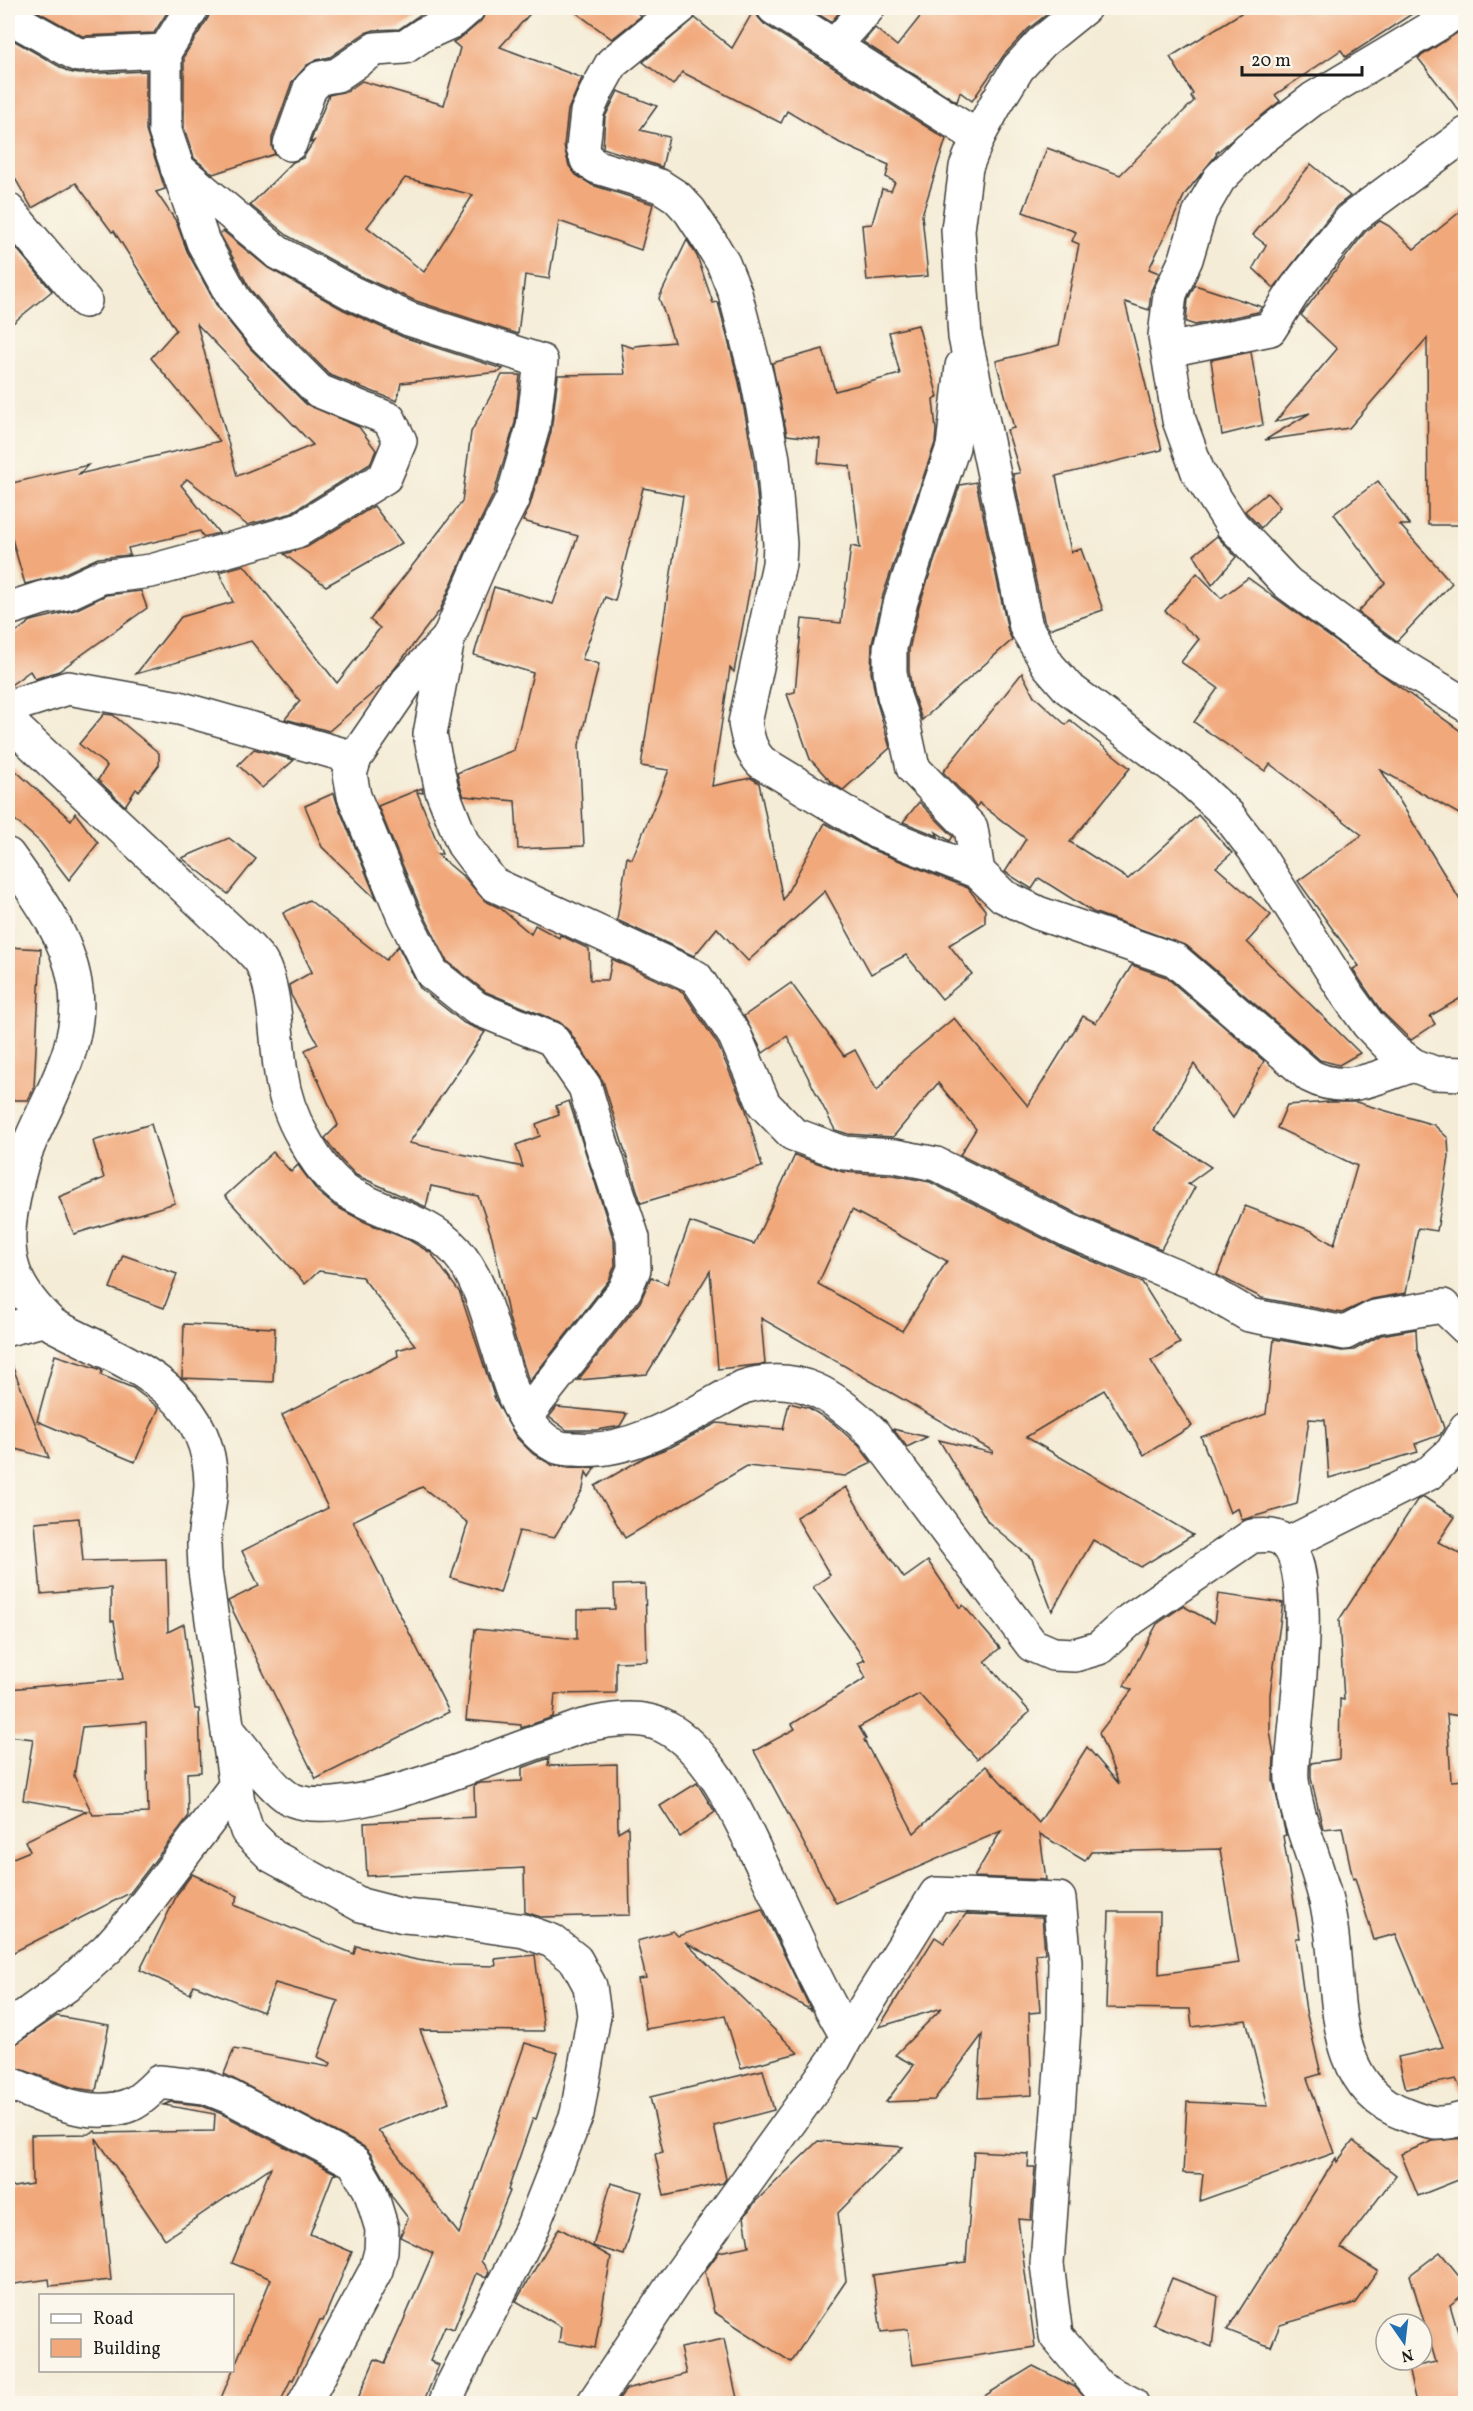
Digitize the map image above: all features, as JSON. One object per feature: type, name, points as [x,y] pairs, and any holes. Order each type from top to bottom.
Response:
[{"type":"street","points":[[8,609],[67,593],[101,577],[152,571],[297,531],[385,477],[399,441],[389,419],[319,391],[264,336],[234,299],[203,242],[165,131],[165,51],[192,8]]},
{"type":"street","points":[[290,144],[310,88],[315,82],[327,76],[337,75],[375,49],[405,47],[424,34],[453,21],[468,8]]},
{"type":"street","points":[[680,8],[612,63],[587,112],[583,148],[587,160],[597,167],[660,186],[677,197],[690,211],[711,243],[723,263],[735,293],[757,378],[773,459],[780,544],[778,564],[745,723],[748,742],[761,762],[877,832],[978,872],[1003,896],[1038,913],[1175,960],[1310,1076],[1324,1083],[1353,1085],[1413,1065]]},
{"type":"street","points":[[774,8],[978,137]]},
{"type":"street","points":[[834,46],[868,8]]},
{"type":"street","points":[[1084,8],[1042,42],[1018,69],[978,137],[966,167],[958,230],[965,337],[1020,608],[1026,627],[1033,643],[1048,665],[1068,688],[1187,777],[1228,815],[1254,849],[1368,1024],[1393,1050],[1413,1065],[1434,1073],[1466,1074]]},
{"type":"street","points":[[1460,8],[1443,21],[1313,99],[1249,148],[1219,179],[1200,212],[1186,259],[1170,294],[1165,336],[1179,420],[1198,472],[1232,525],[1287,583],[1389,658],[1466,705]]},
{"type":"street","points":[[8,16],[78,56],[165,51]]},
{"type":"street","points":[[1168,350],[1270,330],[1296,288],[1352,218],[1466,134]]},
{"type":"street","points":[[177,168],[277,252],[352,293],[409,319],[541,361],[533,427],[512,500],[485,553],[448,639],[430,734],[442,791],[463,844],[493,884],[696,978],[735,1036],[764,1104],[793,1134],[844,1153],[895,1156],[936,1164],[1070,1231],[1194,1282],[1249,1314],[1345,1333],[1375,1317],[1443,1306],[1466,1328]]},
{"type":"street","points":[[8,210],[86,301]]},
{"type":"street","points":[[965,337],[953,447],[897,612],[890,648],[890,672],[913,768],[971,828],[978,872]]},
{"type":"street","points":[[448,639],[407,682],[355,758],[350,774],[354,796],[404,915],[432,973],[476,1008],[552,1039],[585,1087],[633,1238],[634,1269],[625,1290],[525,1417]]},
{"type":"street","points":[[8,707],[68,688],[179,708],[355,758]]},
{"type":"street","points":[[8,721],[249,948],[262,964],[270,987],[281,1076],[289,1108],[303,1137],[321,1166],[345,1190],[418,1223],[440,1236],[456,1251],[472,1274],[483,1300],[513,1393],[525,1417],[543,1437],[559,1448],[602,1450],[632,1443],[743,1388],[763,1381],[802,1385],[830,1396],[873,1433],[1032,1645],[1053,1654],[1075,1655],[1100,1648],[1131,1619],[1252,1536],[1272,1535],[1287,1544],[1295,1561],[1302,1590],[1302,1629],[1292,1778],[1306,1840],[1329,1915],[1347,2055],[1359,2079],[1377,2100],[1401,2113],[1426,2122],[1445,2124],[1466,2118]]},
{"type":"street","points":[[8,855],[43,905],[64,946],[75,982],[77,1011],[66,1065],[25,1155],[9,1223],[8,1255],[18,1283],[34,1307],[46,1319],[152,1377],[179,1399],[197,1422],[207,1446],[211,1485],[204,1544],[205,1571],[238,1802],[248,1831],[272,1856],[361,1905],[404,1916],[524,1931],[552,1941],[576,1960],[590,1986],[594,2015],[577,2114],[537,2218],[445,2403]]},
{"type":"street","points":[[8,1329],[46,1319]]},
{"type":"street","points":[[1287,1544],[1428,1474],[1452,1452],[1466,1428]]},
{"type":"street","points":[[228,1730],[280,1792],[291,1800],[318,1804],[359,1799],[427,1783],[519,1748],[605,1720],[642,1720],[662,1725],[695,1750],[737,1814],[847,2036]]},
{"type":"street","points":[[8,2028],[66,1986],[108,1948],[138,1914],[236,1785]]},
{"type":"street","points":[[593,2403],[673,2284],[833,2062],[936,1894],[1059,1899],[1065,1962],[1064,2027],[1047,2264],[1056,2336],[1099,2387],[1132,2403]]},
{"type":"street","points":[[8,2083],[73,2107],[94,2110],[134,2103],[159,2082],[205,2087],[230,2097],[354,2162],[377,2207],[382,2229],[381,2251],[376,2270],[304,2403]]},
{"type":"building","points":[[31,8],[170,8],[154,33],[82,36]]},
{"type":"building","points":[[211,8],[437,8],[421,14],[399,29],[374,30],[365,33],[330,57],[307,65],[292,82],[272,138],[275,154],[213,174],[194,158],[184,128],[184,56],[208,18]]},
{"type":"building","points":[[486,8],[535,8],[500,47],[582,78],[568,110],[564,146],[569,166],[576,175],[592,185],[653,204],[641,250],[559,221],[549,279],[525,275],[518,334],[416,301],[360,276],[288,236],[250,205],[293,162],[303,158],[314,141],[310,143],[329,95],[347,91],[362,81],[444,105],[460,48],[453,42],[465,35],[485,15]],"holes":[[[405,178],[473,195],[424,272],[367,227]]]},
{"type":"building","points":[[570,8],[631,8],[641,16],[612,39]]},
{"type":"building","points":[[755,8],[764,24],[946,139],[922,215],[928,276],[867,281],[862,225],[872,224],[882,189],[891,191],[895,182],[886,177],[889,165],[840,143],[787,111],[781,123],[682,72],[673,85],[643,62],[695,18],[732,48]]},
{"type":"building","points":[[808,8],[843,8],[831,22]]},
{"type":"building","points":[[927,8],[1055,8],[1028,29],[1004,55],[972,101],[960,92],[957,102],[863,42],[875,28],[897,46]]},
{"type":"building","points":[[1249,8],[1421,8],[1346,57],[1341,50],[1275,95],[1280,101],[1216,153],[1185,194],[1149,269],[1159,273],[1151,291],[1149,310],[1125,302],[1162,450],[1056,476],[1071,552],[1081,549],[1103,610],[1049,629],[1044,620],[1013,474],[1020,473],[1007,430],[1014,428],[996,361],[1059,345],[1079,244],[1072,241],[1076,232],[1023,212],[1047,148],[1120,175],[1194,101],[1191,96],[1193,94],[1170,57]]},
{"type":"building","points":[[1466,27],[1466,116],[1463,116],[1418,58]]},
{"type":"building","points":[[8,37],[69,72],[79,74],[146,71],[146,131],[165,189],[156,192],[176,221],[187,251],[218,308],[251,349],[306,404],[359,427],[376,450],[370,464],[289,514],[247,525],[187,479],[181,485],[219,533],[203,537],[200,531],[128,548],[130,555],[98,558],[61,575],[25,584],[8,525],[8,484],[88,465],[79,474],[220,441],[151,358],[176,330],[114,231],[112,232],[76,183],[32,208],[8,166]],"holes":[[[197,324],[313,445],[237,476]]]},
{"type":"building","points":[[618,91],[657,106],[640,130],[669,137],[662,167],[603,148],[605,117]]},
{"type":"building","points":[[1311,164],[1350,196],[1337,206],[1274,288],[1253,268],[1266,245],[1253,235]]},
{"type":"building","points":[[1466,207],[1466,525],[1428,525],[1427,338],[1349,428],[1265,440],[1310,413],[1275,422],[1337,349],[1301,315],[1365,232],[1380,221],[1389,226],[1414,249]]},
{"type":"building","points":[[223,231],[268,268],[344,310],[403,337],[503,369],[499,372],[401,383],[397,401],[330,375],[278,323],[250,289],[220,234]]},
{"type":"building","points":[[8,238],[52,291],[8,327]]},
{"type":"building","points":[[687,240],[697,256],[713,303],[718,302],[739,382],[754,462],[759,514],[751,582],[734,672],[730,668],[712,786],[751,778],[759,783],[783,900],[825,823],[870,849],[968,888],[985,910],[985,923],[949,945],[972,974],[942,999],[906,955],[871,974],[825,891],[748,961],[717,928],[694,956],[617,920],[627,857],[632,859],[669,770],[641,766],[683,496],[643,488],[615,601],[605,597],[582,659],[599,664],[579,745],[584,846],[518,849],[515,801],[464,796],[460,786],[457,773],[514,750],[533,673],[474,655],[494,587],[553,604],[578,536],[523,521],[530,505],[551,432],[558,375],[625,374],[621,344],[634,348],[635,346],[674,342],[659,298]]},
{"type":"building","points":[[1195,285],[1262,307],[1258,312],[1195,325],[1186,322],[1188,299]]},
{"type":"building","points":[[918,325],[938,397],[933,399],[936,430],[935,443],[883,595],[872,644],[871,672],[890,748],[843,790],[831,782],[810,759],[787,694],[795,692],[802,619],[841,623],[851,546],[860,548],[850,466],[818,463],[820,439],[787,435],[772,363],[823,349],[835,391],[900,374],[889,332]]},
{"type":"building","points":[[1251,352],[1263,425],[1222,435],[1211,360]]},
{"type":"building","points":[[502,375],[520,375],[515,423],[494,493],[440,610],[382,685],[329,731],[285,719],[300,701],[251,641],[136,674],[181,617],[233,602],[219,572],[244,565],[337,683],[380,628],[370,620],[462,502],[471,432]]},
{"type":"building","points":[[1378,481],[1410,525],[1400,525],[1452,583],[1397,641],[1358,612],[1385,583],[1334,514]]},
{"type":"building","points":[[976,482],[1008,631],[1012,640],[922,720],[912,691],[909,650],[919,606],[960,485]]},
{"type":"building","points":[[1267,493],[1280,507],[1261,528],[1245,511]]},
{"type":"building","points":[[374,506],[402,543],[326,586],[284,554],[307,547]]},
{"type":"building","points":[[1217,536],[1236,557],[1212,585],[1194,555]]},
{"type":"building","points":[[1197,573],[1221,598],[1248,578],[1466,735],[1466,818],[1381,770],[1466,910],[1466,995],[1430,1016],[1435,1024],[1411,1040],[1382,1012],[1353,969],[1359,966],[1298,881],[1362,835],[1270,764],[1265,771],[1194,722],[1218,688],[1181,662],[1199,639],[1165,611]]},
{"type":"building","points":[[141,591],[147,608],[59,671],[35,679],[30,671],[8,687],[8,638],[31,621],[75,610],[106,595]]},
{"type":"building","points":[[1022,673],[1034,696],[1066,725],[1070,720],[1130,768],[1070,842],[1128,879],[1198,815],[1232,853],[1216,867],[1271,915],[1247,942],[1360,1053],[1339,1065],[1320,1060],[1187,946],[1093,912],[1039,878],[1032,889],[1005,872],[1026,839],[979,803],[977,807],[943,772]]},
{"type":"building","points":[[104,714],[113,715],[159,753],[159,765],[139,791],[136,789],[125,806],[98,780],[107,766],[79,744]]},
{"type":"building","points":[[254,749],[294,760],[262,788],[238,765]]},
{"type":"building","points":[[8,764],[71,820],[75,813],[98,843],[69,880],[40,842],[8,814]]},
{"type":"building","points":[[422,788],[423,793],[417,792],[442,854],[437,854],[465,878],[485,901],[500,908],[531,934],[535,925],[559,938],[560,935],[589,949],[590,980],[608,980],[612,959],[683,992],[718,1045],[746,1110],[762,1167],[641,1203],[603,1081],[567,1028],[559,1022],[486,992],[447,961],[420,907],[378,806]]},
{"type":"building","points":[[334,793],[377,900],[322,847],[305,806]]},
{"type":"building","points":[[919,802],[953,836],[950,841],[936,832],[938,836],[903,822]]},
{"type":"building","points":[[229,838],[256,859],[228,894],[182,858]]},
{"type":"building","points":[[309,900],[386,960],[398,946],[420,988],[464,1023],[485,1032],[409,1143],[523,1167],[516,1145],[540,1136],[536,1124],[559,1115],[556,1106],[569,1101],[614,1241],[615,1265],[609,1280],[529,1382],[509,1318],[492,1237],[478,1196],[431,1186],[426,1207],[356,1175],[341,1160],[325,1138],[338,1125],[305,1050],[318,1044],[291,995],[289,985],[312,972],[283,913]]},
{"type":"building","points":[[8,947],[41,949],[34,1088],[28,1100],[8,1100]]},
{"type":"building","points":[[1132,965],[1166,977],[1264,1061],[1233,1118],[1194,1064],[1154,1130],[1211,1167],[1188,1184],[1195,1187],[1161,1249],[1078,1214],[960,1155],[976,1129],[938,1083],[893,1137],[848,1134],[835,1130],[787,1036],[763,1053],[744,1016],[791,983],[844,1056],[855,1050],[877,1091],[901,1062],[954,1018],[1028,1106],[1083,1016],[1096,1023]]},
{"type":"building","points":[[1356,1102],[1434,1125],[1448,1138],[1449,1157],[1437,1231],[1418,1228],[1406,1293],[1372,1299],[1342,1313],[1262,1298],[1217,1275],[1245,1206],[1312,1231],[1334,1245],[1357,1166],[1277,1128],[1287,1105]]},
{"type":"building","points":[[151,1124],[175,1203],[74,1234],[59,1197],[104,1178],[93,1141]]},
{"type":"building","points":[[273,1152],[291,1172],[298,1165],[318,1192],[335,1206],[365,1222],[409,1240],[431,1253],[460,1293],[495,1399],[516,1437],[533,1454],[552,1465],[595,1468],[589,1477],[586,1472],[583,1489],[554,1538],[519,1531],[500,1593],[451,1578],[468,1523],[422,1487],[353,1521],[449,1712],[316,1779],[228,1601],[259,1586],[242,1551],[328,1508],[282,1415],[398,1356],[397,1350],[415,1345],[362,1277],[319,1271],[305,1284],[225,1196]]},
{"type":"building","points":[[795,1155],[843,1172],[893,1175],[930,1182],[1062,1248],[1142,1282],[1180,1343],[1151,1361],[1192,1426],[1144,1455],[1104,1390],[1026,1437],[1193,1535],[1141,1567],[1093,1540],[1052,1611],[1032,1559],[988,1522],[939,1440],[992,1453],[993,1451],[761,1318],[765,1364],[718,1369],[710,1271],[647,1374],[578,1380],[640,1302],[651,1277],[667,1284],[690,1222],[754,1244]],"holes":[[[852,1210],[947,1261],[902,1331],[818,1284]]]},
{"type":"building","points":[[123,1255],[177,1274],[164,1308],[110,1288]]},
{"type":"building","points":[[184,1324],[275,1328],[273,1382],[182,1378]]},
{"type":"building","points":[[1416,1329],[1417,1350],[1444,1428],[1440,1435],[1415,1444],[1418,1452],[1329,1478],[1325,1420],[1309,1419],[1297,1504],[1242,1520],[1238,1508],[1230,1513],[1201,1437],[1266,1414],[1274,1339],[1342,1351],[1354,1350],[1381,1335]]},
{"type":"building","points":[[55,1355],[99,1369],[102,1371],[101,1375],[133,1388],[159,1408],[135,1462],[37,1421]]},
{"type":"building","points":[[9,1358],[49,1458],[8,1447]]},
{"type":"building","points":[[789,1403],[809,1408],[833,1423],[859,1446],[872,1463],[845,1476],[747,1466],[625,1538],[595,1486],[645,1457],[671,1447],[717,1423],[783,1429]]},
{"type":"building","points":[[557,1407],[627,1414],[620,1426],[596,1430],[567,1430],[549,1417]]},
{"type":"building","points":[[893,1429],[927,1437],[907,1447]]},
{"type":"building","points":[[846,1487],[875,1536],[904,1578],[928,1561],[960,1608],[963,1605],[1000,1648],[985,1661],[1030,1712],[977,1759],[919,1694],[859,1727],[914,1833],[986,1766],[1039,1823],[1087,1747],[1119,1784],[1099,1733],[1132,1690],[1124,1686],[1157,1624],[1183,1606],[1214,1623],[1218,1594],[1283,1603],[1270,1694],[1270,1731],[1274,1755],[1273,1781],[1286,1835],[1283,1836],[1300,1938],[1296,1938],[1306,2011],[1321,2074],[1307,2078],[1334,2153],[1200,2201],[1203,2174],[1183,2173],[1187,2102],[1268,2106],[1246,2020],[1192,2027],[1190,2009],[1106,2008],[1109,1912],[1160,1912],[1159,1974],[1239,1963],[1220,1849],[1091,1852],[1085,1861],[1040,1834],[1046,1880],[974,1877],[1001,1831],[836,1903],[754,1751],[795,1729],[792,1724],[866,1678],[858,1663],[865,1660],[813,1587],[830,1575],[796,1517]]},
{"type":"building","points":[[1424,1497],[1455,1517],[1438,1542],[1466,1557],[1466,1717],[1447,1714],[1451,1781],[1466,1780],[1466,2100],[1456,2079],[1406,2089],[1398,2057],[1443,2047],[1396,1934],[1374,1940],[1355,1878],[1353,1879],[1342,1827],[1323,1829],[1311,1778],[1311,1763],[1339,1759],[1340,1699],[1344,1700],[1339,1620],[1417,1500]]},
{"type":"building","points":[[79,1518],[83,1561],[166,1559],[168,1632],[184,1624],[195,1709],[199,1709],[201,1772],[187,1773],[188,1817],[130,1893],[8,1955],[8,1860],[30,1851],[25,1841],[87,1811],[23,1800],[33,1739],[8,1736],[8,1689],[123,1679],[114,1621],[111,1621],[111,1588],[41,1594],[35,1522]],"holes":[[[146,1722],[148,1813],[93,1815],[74,1776],[82,1727]]]},
{"type":"building","points":[[645,1584],[647,1661],[616,1662],[616,1693],[555,1694],[553,1717],[521,1728],[521,1725],[466,1720],[475,1629],[577,1639],[577,1610],[615,1609],[614,1585]]},
{"type":"building","points":[[549,1758],[548,1766],[617,1764],[618,1832],[628,1826],[630,1915],[541,1917],[525,1912],[524,1868],[367,1876],[364,1823],[475,1817],[474,1785],[522,1781],[522,1768]]},
{"type":"building","points":[[697,1783],[715,1812],[680,1837],[660,1806]]},
{"type":"building","points":[[192,1874],[238,1896],[234,1905],[354,1954],[356,1946],[417,1960],[453,1965],[496,1966],[495,1959],[535,1955],[544,2031],[420,2030],[449,2102],[378,2130],[459,2234],[525,2043],[558,2053],[536,2119],[533,2118],[508,2190],[510,2191],[481,2261],[489,2272],[486,2278],[476,2273],[454,2329],[445,2326],[430,2361],[439,2365],[423,2403],[356,2403],[375,2359],[385,2363],[433,2253],[400,2237],[408,2218],[392,2197],[386,2181],[370,2153],[363,2146],[224,2074],[234,2049],[329,2067],[331,2063],[318,2057],[338,2001],[275,1983],[263,2012],[194,1985],[190,1994],[140,1970],[178,1893]]},
{"type":"building","points":[[762,1909],[811,2010],[685,1942],[798,2053],[741,2068],[725,2016],[646,2029],[638,1979],[646,1978],[637,1941],[673,1931],[678,1936]]},
{"type":"building","points":[[966,1914],[1042,1917],[1045,1953],[1036,1954],[1040,2012],[1029,2013],[1032,2095],[978,2098],[982,2035],[934,2100],[886,2102],[914,2065],[895,2055],[942,2008],[879,2027],[935,1937],[944,1943]]},
{"type":"building","points":[[57,2016],[109,2025],[96,2091],[74,2088],[9,2065],[13,2046]]},
{"type":"building","points":[[763,2070],[774,2110],[714,2126],[726,2179],[723,2183],[664,2196],[655,2154],[663,2152],[650,2097]]},
{"type":"building","points":[[171,2102],[200,2105],[222,2114],[337,2174],[333,2175],[310,2234],[352,2252],[323,2321],[320,2320],[280,2403],[219,2403],[232,2372],[234,2372],[271,2279],[232,2263],[271,2167],[165,2239],[96,2138],[111,2280],[50,2286],[49,2279],[8,2285],[8,2188],[32,2184],[31,2135],[88,2134],[95,2131],[96,2133],[214,2131],[215,2114],[164,2105]]},
{"type":"building","points":[[1466,2138],[1466,2177],[1418,2196],[1401,2154],[1433,2141]]},
{"type":"building","points":[[818,2141],[903,2147],[838,2213],[846,2281],[791,2362],[714,2312],[705,2271],[719,2252],[749,2246],[744,2217],[756,2201]]},
{"type":"building","points":[[1353,2141],[1396,2175],[1341,2248],[1378,2271],[1355,2303],[1280,2325],[1271,2347],[1227,2330],[1336,2158],[1337,2162]]},
{"type":"building","points":[[974,2151],[1029,2154],[1028,2167],[1035,2167],[1031,2220],[1018,2219],[1035,2347],[913,2365],[908,2329],[881,2332],[873,2275],[966,2262]]},
{"type":"building","points":[[611,2183],[642,2192],[624,2255],[593,2246]]},
{"type":"building","points":[[559,2228],[611,2257],[595,2348],[559,2342],[561,2327],[516,2301]]},
{"type":"building","points":[[1440,2252],[1466,2284],[1466,2292],[1450,2305],[1466,2359],[1466,2388],[1462,2389],[1465,2403],[1416,2403],[1409,2372],[1434,2372],[1434,2362],[1436,2362],[1434,2312],[1421,2312],[1410,2275]]},
{"type":"building","points":[[1172,2278],[1218,2296],[1212,2347],[1153,2324]]},
{"type":"building","points":[[724,2339],[738,2403],[616,2403],[626,2389],[686,2374],[680,2348]]},
{"type":"building","points":[[1033,2366],[1075,2387],[1090,2403],[973,2403]]}]
